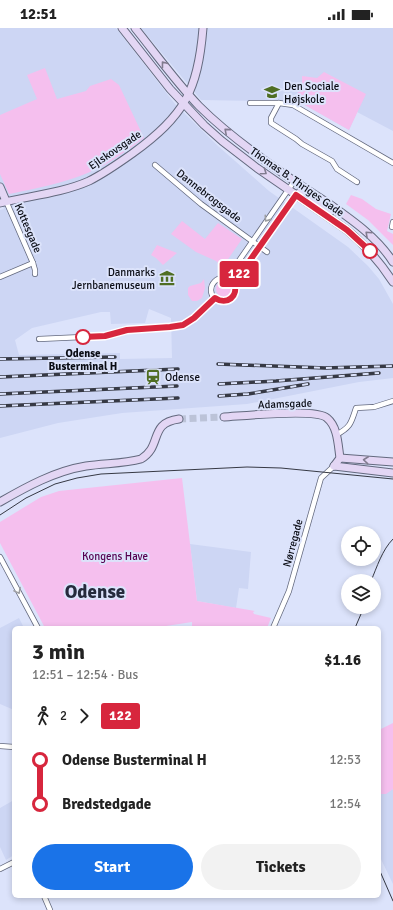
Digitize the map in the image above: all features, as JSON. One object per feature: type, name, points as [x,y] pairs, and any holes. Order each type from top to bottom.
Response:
[{"type":"street","name":"Thomas B. Thriges Gade","points":[[122,28],[183,105],[222,141],[288,190],[299,191],[338,211],[366,232],[393,262]]},
{"type":"street","name":"Thomas B. Thriges Gade","points":[[136,28],[200,107],[256,154],[295,180],[299,191],[359,240],[382,265],[393,282]]},
{"type":"street","points":[[183,105],[189,94],[199,64],[203,28]]},
{"type":"street","points":[[250,103],[279,103],[293,105],[393,163]]},
{"type":"street","points":[[279,103],[271,118],[271,123],[302,144],[332,161],[336,169],[357,182]]},
{"type":"street","name":"Ejlskovsgade","points":[[3,202],[89,181],[111,169],[150,140],[178,113],[183,105]]},
{"type":"street","name":"Dannebrogsgade","points":[[155,165],[200,204],[267,252]]},
{"type":"street","points":[[227,278],[295,180]]},
{"type":"street","points":[[0,187],[3,202]]},
{"type":"street","points":[[234,283],[299,191]]},
{"type":"street","name":"Kottesgade","points":[[3,202],[33,263],[35,274]]},
{"type":"street","name":"Kottesgade","points":[[0,277],[33,263]]},
{"type":"street","points":[[220,278],[227,278],[234,283],[236,290],[231,299],[221,301],[215,298],[212,288],[214,282],[220,278]]},
{"type":"street","points":[[39,339],[105,336],[127,330],[183,325],[194,318],[215,298]]},
{"type":"street","points":[[336,435],[346,430],[351,424],[356,408],[374,407],[393,401]]},
{"type":"street","name":"Adamsgade","points":[[224,417],[300,413],[321,414],[327,417],[331,422],[336,435],[340,458]]},
{"type":"street","points":[[0,502],[33,484],[68,470],[85,466],[141,459],[145,457],[153,447],[160,428],[164,423],[179,418]]},
{"type":"street","points":[[334,466],[340,458],[393,462]]},
{"type":"street","points":[[334,466],[393,473]]},
{"type":"street","name":"Nørregade","points":[[274,626],[289,591],[321,478],[334,466]]},
{"type":"street","points":[[374,470],[386,467],[393,468]]},
{"type":"street","points":[[0,557],[37,626]]},
{"type":"street","points":[[0,746],[12,747]]},
{"type":"street","points":[[0,869],[12,863]]},
{"type":"street","points":[[45,898],[50,910]]},
{"type":"shaded area","points":[[0,28],[116,28],[175,104],[218,146],[269,191],[348,247],[379,279],[393,304],[393,378],[359,382],[247,404],[122,413],[58,423],[0,438],[0,210],[4,209],[0,199]],"holes":[[[149,309],[171,318],[172,358],[120,359],[120,353],[19,355],[15,340],[32,328],[101,312],[110,312],[111,324],[145,323]]]},
{"type":"shaded area","points":[[141,28],[393,28],[393,131],[357,112],[349,130],[300,102],[201,100]]},
{"type":"shaded area","points":[[190,544],[251,552],[248,589],[239,588],[236,608],[197,601]]},
{"type":"shaded area","points":[[19,618],[23,626],[12,626],[12,709],[0,704],[0,628]]},
{"type":"shaded area","points":[[393,789],[393,884],[381,859],[381,794]]},
{"type":"shaded area","points":[[12,801],[12,856],[6,860],[0,847],[0,808]]},
{"type":"green space","points":[[45,68],[57,99],[86,91],[90,86],[111,79],[119,85],[144,138],[111,161],[87,173],[48,185],[9,194],[0,174],[0,115],[37,99],[27,75]]},
{"type":"green space","points":[[324,72],[366,94],[349,130],[294,99],[302,86],[302,76],[317,78]]},
{"type":"green space","points":[[351,195],[362,199],[376,209],[391,214],[387,231],[393,234],[393,245],[368,220],[346,204]]},
{"type":"green space","points":[[182,221],[205,239],[218,223],[242,239],[224,265],[219,264],[216,261],[196,252],[171,234]]},
{"type":"green space","points":[[157,245],[177,253],[163,265],[151,255]]},
{"type":"green space","points":[[204,279],[205,288],[202,298],[197,301],[192,301],[188,295],[188,288],[201,283]]},
{"type":"green space","points":[[224,281],[231,286],[232,289],[227,296],[224,297],[217,292],[216,289],[221,282]]},
{"type":"green space","name":"Kongens Have","points":[[182,478],[197,601],[255,611],[253,612],[254,614],[271,618],[268,626],[192,626],[192,622],[166,626],[44,626],[0,543],[0,522],[41,497],[59,491]]},
{"type":"green space","points":[[393,723],[393,789],[386,794],[381,794],[381,729]]},
{"type":"tunnel","points":[[179,419],[224,417]]},
{"type":"tram line","points":[[0,515],[26,498],[55,484],[101,474],[247,467],[281,468],[393,479]]},
{"type":"tram line","points":[[374,574],[383,553],[393,539]]},
{"type":"tram line","points":[[356,626],[361,614]]},
{"type":"tram line","points":[[381,874],[393,901]]},
{"type":"railway","points":[[0,359],[115,357]]},
{"type":"railway","points":[[218,364],[325,368],[393,366]]},
{"type":"railway","points":[[0,377],[178,369]]},
{"type":"railway","points":[[219,384],[379,373]]},
{"type":"railway","points":[[219,396],[248,394],[308,384]]},
{"type":"railway","points":[[0,394],[177,386]]},
{"type":"railway","points":[[0,406],[178,398]]},
{"type":"bus line","name":"122","points":[[83,337],[112,335],[127,330],[183,325],[194,318],[215,298],[219,301],[231,299],[236,290],[234,283],[296,195],[347,230],[370,251]]},
{"type":"place","name":"Den Sociale Højskole","points":[[272,92]]},
{"type":"place","name":"Danmarks Jernbanemuseum","points":[[167,278]]},
{"type":"place","name":"Odense Busterminal H","points":[[83,337]]},
{"type":"place","name":"Odense","points":[[153,377]]},
{"type":"district","name":"Odense","points":[[95,592]]}]
